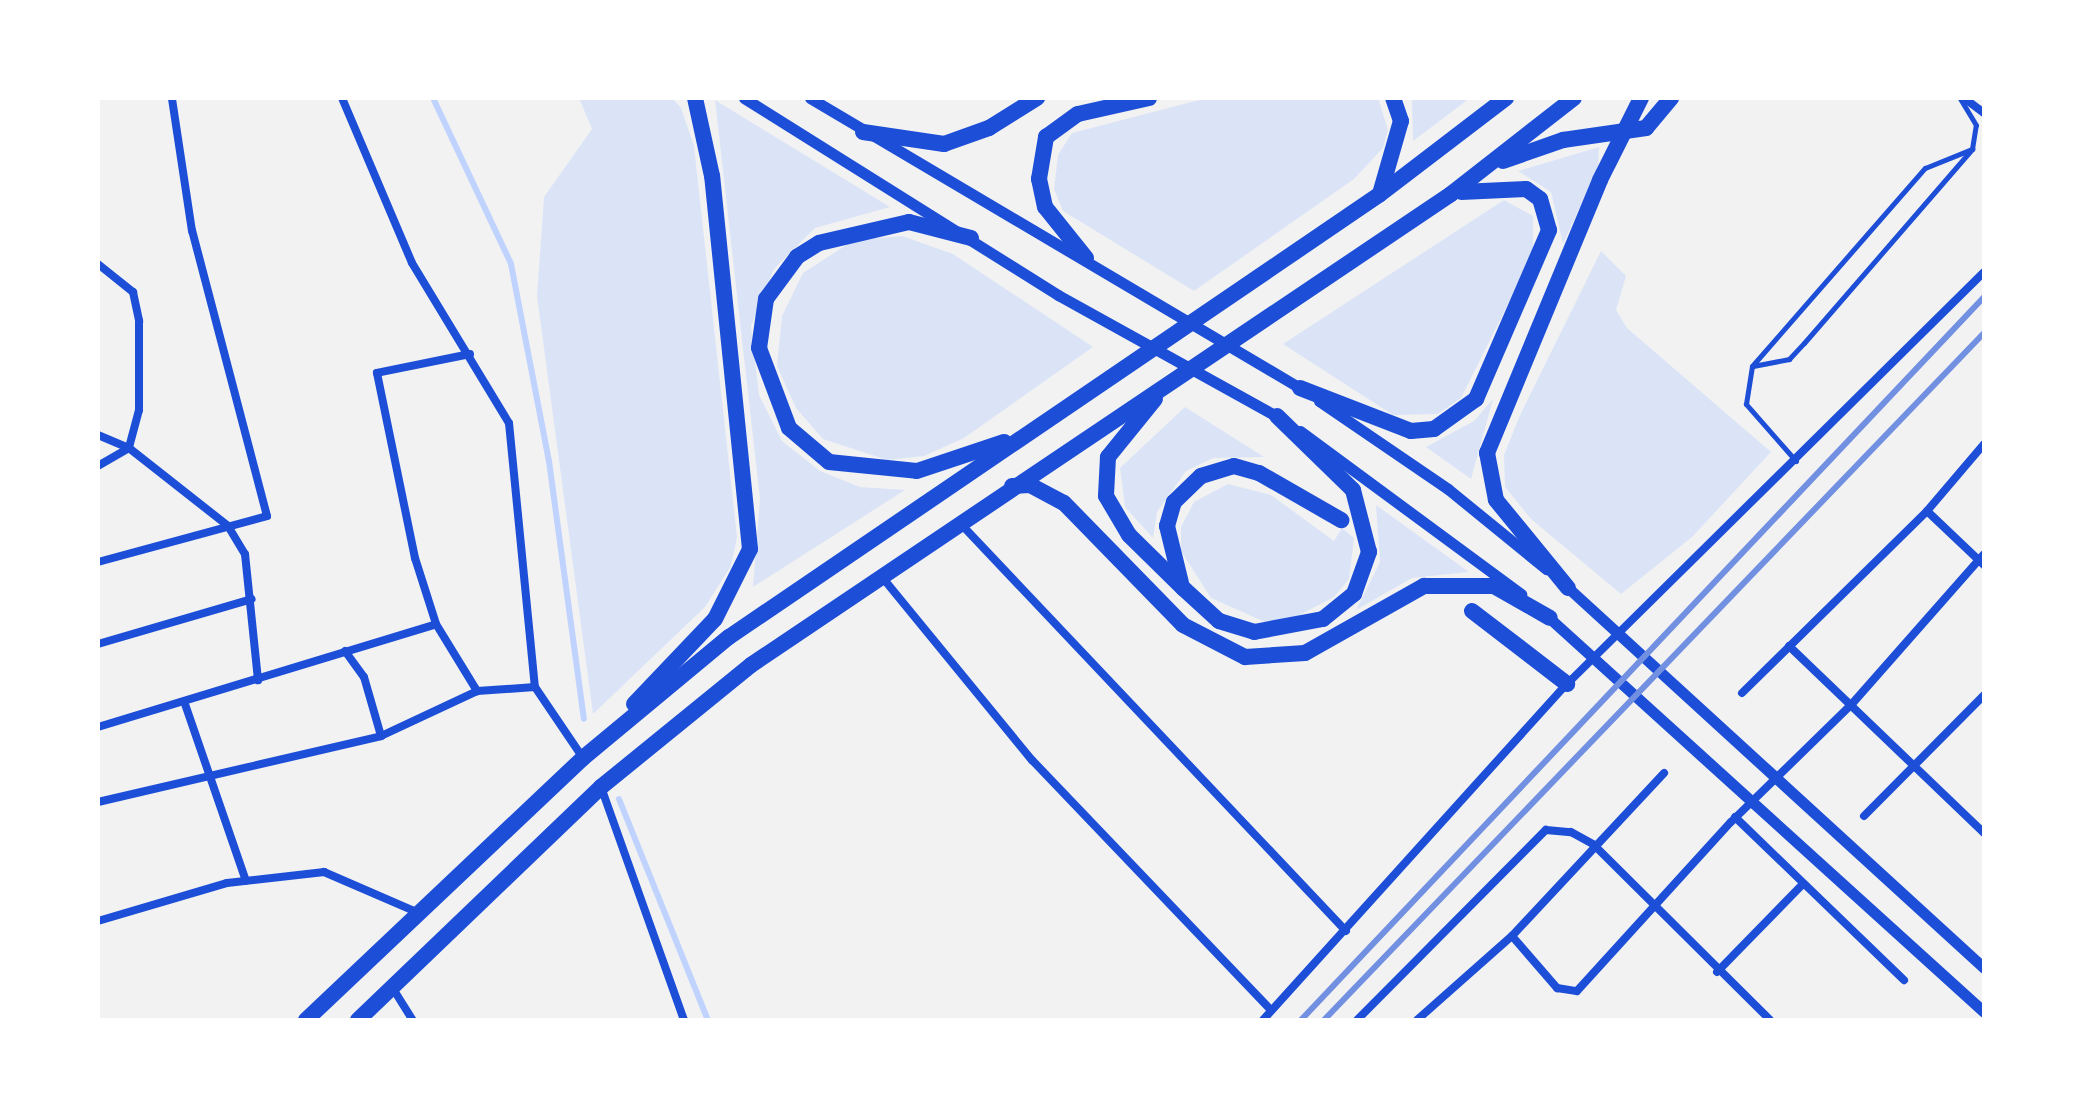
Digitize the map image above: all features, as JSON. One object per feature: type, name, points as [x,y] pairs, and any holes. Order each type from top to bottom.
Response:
[{"type":"highway","points":[[583,758],[715,619],[750,549],[712,176],[695,98]]},
{"type":"highway","points":[[863,132],[944,144],[1037,98]]},
{"type":"highway","points":[[1086,258],[1045,207],[1039,179],[1046,137],[1078,114],[1149,98]]},
{"type":"highway","points":[[1379,195],[1401,121],[1393,98]]},
{"type":"highway","points":[[306,1020],[414,911],[583,758],[729,637],[1379,195],[1506,98]]},
{"type":"highway","points":[[358,1020],[601,787],[739,675],[958,521],[1163,388],[1451,194],[1494,164],[1574,98]]},
{"type":"highway","points":[[1568,588],[1496,500],[1487,453],[1600,180],[1626,134],[1641,98]]},
{"type":"highway","points":[[1494,164],[1563,140],[1626,134],[1646,128],[1671,98]]},
{"type":"highway","points":[[1300,388],[1411,431],[1434,429],[1476,399],[1549,230],[1540,199],[1526,189],[1451,194]]},
{"type":"highway","points":[[971,238],[909,222],[819,243],[797,257],[766,299],[764,373],[789,428],[807,448],[845,467],[917,471],[1021,436]]},
{"type":"highway","points":[[1163,388],[1108,457],[1106,496],[1129,535],[1183,588],[1219,621],[1254,632],[1323,619],[1354,594],[1369,552],[1364,511],[1353,490],[1277,416]]},
{"type":"highway","points":[[1183,588],[1167,526],[1174,502],[1201,476],[1234,466],[1259,473],[1341,520]]},
{"type":"highway","points":[[1012,486],[1030,485],[1064,503],[1183,625],[1245,657],[1305,653],[1424,586],[1494,586],[1550,618]]},
{"type":"highway","points":[[1472,611],[1567,684]]},
{"type":"street","points":[[98,562],[267,516],[192,231],[172,98]]},
{"type":"street","points":[[342,98],[412,263],[470,354],[509,423],[535,687],[583,758]]},
{"type":"street","points":[[744,98],[1058,295],[1277,416],[1363,472],[1550,618],[1984,1012]]},
{"type":"street","points":[[810,98],[863,132],[1086,258],[1300,388],[1448,489],[1568,588],[1984,968]]},
{"type":"street","points":[[1962,98],[1984,113]]},
{"type":"street","points":[[98,264],[133,292],[139,321],[139,410],[129,448],[98,466]]},
{"type":"street","points":[[1263,1020],[1567,684],[1796,462],[1984,272]]},
{"type":"street","points":[[470,354],[377,373],[398,488],[436,624],[477,691]]},
{"type":"street","points":[[98,435],[129,448],[228,526],[245,554],[258,680]]},
{"type":"street","points":[[1742,693],[1927,511],[1984,444]]},
{"type":"street","points":[[1512,936],[1557,988],[1577,991],[1651,905],[1735,817],[1851,705],[1982,559],[1927,511]]},
{"type":"street","points":[[958,521],[1346,931]]},
{"type":"street","points":[[880,575],[1032,760],[1271,1010]]},
{"type":"street","points":[[98,644],[252,599]]},
{"type":"street","points":[[98,727],[185,704],[436,624]]},
{"type":"street","points":[[1789,646],[1984,833]]},
{"type":"street","points":[[345,651],[364,677],[381,736]]},
{"type":"street","points":[[98,802],[381,736],[477,691],[535,687]]},
{"type":"street","points":[[1864,816],[1984,695]]},
{"type":"street","points":[[185,704],[212,774],[246,881]]},
{"type":"street","points":[[1417,1020],[1512,936],[1664,773]]},
{"type":"street","points":[[601,787],[681,1019]]},
{"type":"street","points":[[1976,824],[1984,815]]},
{"type":"street","points":[[1735,817],[1904,980]]},
{"type":"street","points":[[1357,1020],[1546,830],[1571,832],[1594,845],[1717,972],[1770,1020]]},
{"type":"street","points":[[98,921],[246,881],[324,872],[414,911]]},
{"type":"street","points":[[1717,972],[1803,884]]},
{"type":"street","points":[[391,986],[413,1020]]},
{"type":"lane","points":[[1752,366],[1789,359],[1972,149],[1976,125],[1962,98]]},
{"type":"lane","points":[[1796,462],[1746,404],[1752,366],[1925,168],[1972,149]]},
{"type":"shaded area","points":[[579,98],[672,98],[681,108],[694,146],[737,537],[731,566],[705,607],[593,714],[537,296],[544,197],[592,129]]},
{"type":"shaded area","points":[[1207,98],[1378,98],[1388,130],[1383,148],[1354,179],[1194,291],[1063,211],[1054,189],[1058,155],[1072,133]]},
{"type":"shaded area","points":[[1412,98],[1470,98],[1413,141]]},
{"type":"shaded area","points":[[715,100],[890,207],[815,228],[774,269],[751,326],[759,395],[782,441],[820,471],[860,487],[905,490],[753,587],[760,499]]},
{"type":"shaded area","points":[[1599,147],[1598,167],[1563,244],[1551,192],[1518,171]]},
{"type":"shaded area","points":[[1504,200],[1533,216],[1533,254],[1461,398],[1438,414],[1393,415],[1283,344]]},
{"type":"shaded area","points":[[902,236],[953,254],[1093,347],[964,438],[924,456],[887,460],[823,439],[796,408],[777,366],[782,316],[803,273],[854,240]]},
{"type":"shaded area","points":[[1601,251],[1626,276],[1616,310],[1627,328],[1771,452],[1692,537],[1621,594],[1531,519],[1505,487],[1504,455],[1521,413]]},
{"type":"shaded area","points":[[1493,399],[1471,479],[1426,447],[1474,421]]},
{"type":"shaded area","points":[[1185,407],[1264,457],[1213,458],[1186,471],[1157,512],[1153,538],[1125,507],[1120,468]]},
{"type":"shaded area","points":[[1228,484],[1271,495],[1334,541],[1342,528],[1354,538],[1349,579],[1334,597],[1290,620],[1265,622],[1211,598],[1181,551],[1181,527],[1194,502]]},
{"type":"shaded area","points":[[1376,505],[1469,572],[1412,578],[1356,610],[1380,562]]},
{"type":"waterway","points":[[433,98],[511,264],[549,461],[584,719]]},
{"type":"waterway","points":[[619,799],[708,1020]]},
{"type":"railway","points":[[1301,1020],[1984,297]]},
{"type":"railway","points":[[1324,1020],[1984,333]]}]
